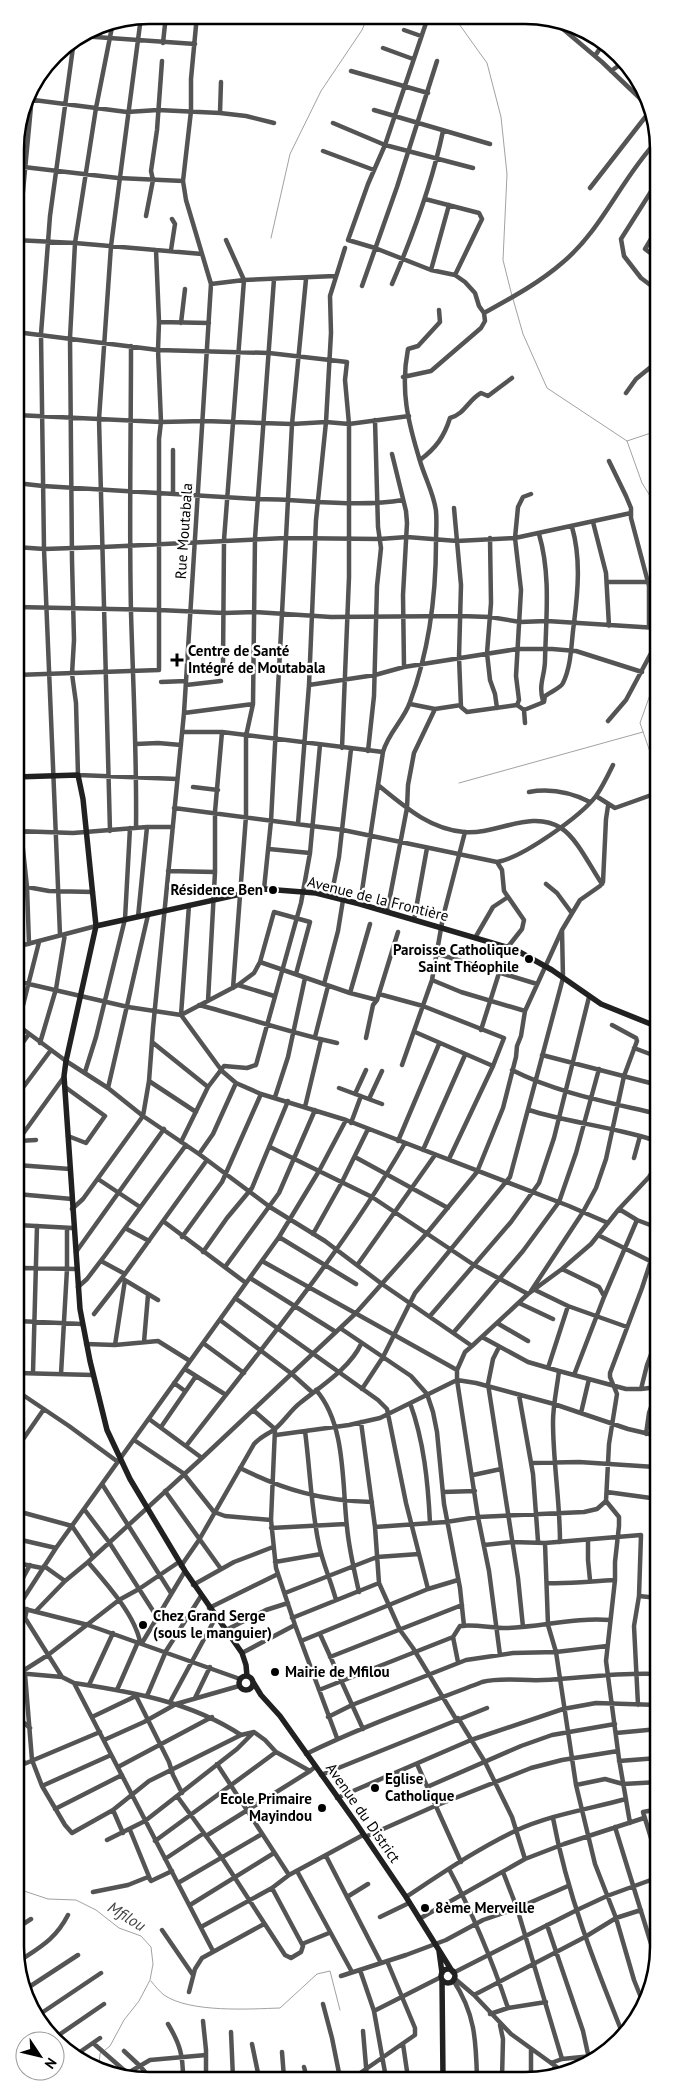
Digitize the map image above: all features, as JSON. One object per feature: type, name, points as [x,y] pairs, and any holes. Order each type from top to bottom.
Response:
[{"type":"street","points":[[110,831],[99,419],[111,246],[118,178],[140,24]]},
{"type":"street","points":[[163,43],[165,24]]},
{"type":"street","name":"Rue Moutabala","points":[[143,1116],[149,1081],[174,808],[183,732],[204,421],[211,284],[186,200],[183,181],[191,112],[191,79],[196,24]]},
{"type":"street","points":[[403,377],[426,373],[435,368],[481,328],[484,321],[484,313],[472,290],[455,275],[430,270],[375,248],[348,240],[385,145],[412,59],[425,24]]},
{"type":"street","points":[[61,1374],[66,1269],[72,1209],[64,1076],[96,926],[78,775],[76,712],[72,674],[74,610],[70,338],[76,243],[96,108],[111,30]]},
{"type":"street","points":[[404,30],[421,36]]},
{"type":"street","points":[[566,31],[640,99]]},
{"type":"street","points":[[94,37],[195,44]]},
{"type":"street","points":[[383,48],[412,59]]},
{"type":"street","points":[[595,56],[600,49]]},
{"type":"street","points":[[40,1043],[56,989],[63,934],[54,832],[54,776],[44,549],[41,334],[48,242],[73,50]]},
{"type":"street","points":[[146,216],[153,180],[151,171],[162,61]]},
{"type":"street","points":[[362,286],[428,93],[437,61]]},
{"type":"street","points":[[611,71],[618,66]]},
{"type":"street","points":[[351,71],[428,93]]},
{"type":"street","points":[[220,113],[221,82]]},
{"type":"street","points":[[34,100],[127,112],[158,110],[220,113],[246,116],[274,123]]},
{"type":"street","points":[[374,110],[490,144]]},
{"type":"street","points":[[590,188],[646,116]]},
{"type":"street","points":[[24,177],[27,122]]},
{"type":"street","points":[[333,123],[385,145],[473,168]]},
{"type":"street","points":[[392,284],[424,199],[437,159],[442,131]]},
{"type":"street","points":[[484,313],[513,297],[563,263],[614,201],[638,162],[650,149]]},
{"type":"street","points":[[323,151],[374,170]]},
{"type":"street","points":[[25,168],[118,178],[183,181]]},
{"type":"street","points":[[650,192],[621,239],[624,256],[641,278],[650,285]]},
{"type":"street","points":[[424,199],[479,213],[482,218],[455,275]]},
{"type":"street","points":[[430,270],[449,205]]},
{"type":"street","points":[[171,250],[175,224],[172,219]]},
{"type":"street","points":[[24,240],[171,250],[202,254]]},
{"type":"street","points":[[223,665],[226,497],[240,351],[244,280],[226,240]]},
{"type":"street","points":[[650,241],[646,248],[650,252]]},
{"type":"street","points":[[298,824],[309,685],[315,538],[330,360],[330,296],[345,248]]},
{"type":"street","points":[[24,675],[159,670],[158,439],[161,422],[156,250]]},
{"type":"street","points":[[211,284],[244,280],[335,276]]},
{"type":"street","points":[[264,888],[271,821],[292,424],[300,357],[306,278]]},
{"type":"street","points":[[236,987],[239,894],[246,816],[246,736],[253,704],[254,538],[274,280]]},
{"type":"street","points":[[182,323],[185,289]]},
{"type":"street","points":[[360,904],[385,743],[410,704],[432,616],[436,572],[434,502],[420,460],[406,406],[403,377],[408,349],[418,346],[440,322],[439,310]]},
{"type":"street","points":[[159,322],[209,323]]},
{"type":"street","points":[[24,333],[158,350],[269,352],[347,362],[349,539],[342,748]]},
{"type":"street","points":[[85,1072],[125,919],[133,828],[136,744],[131,610],[131,346]]},
{"type":"street","points":[[626,393],[636,379],[650,368]]},
{"type":"street","points":[[420,460],[435,449],[442,438],[450,418],[461,414],[474,397],[481,393],[488,396],[512,378]]},
{"type":"street","points":[[24,416],[161,422],[204,421],[292,424],[326,422],[349,424],[409,416]]},
{"type":"street","points":[[368,751],[374,696],[380,539],[375,420]]},
{"type":"street","points":[[173,450],[173,494]]},
{"type":"street","points":[[392,454],[406,511],[407,537],[403,595],[404,667]]},
{"type":"street","points":[[24,608],[224,613],[255,612],[346,617],[460,616],[490,617],[520,622],[574,623],[649,628],[648,582],[626,496],[608,461]]},
{"type":"street","points":[[24,483],[43,486],[257,499],[379,504],[403,500]]},
{"type":"street","points":[[517,706],[519,700],[516,676],[521,590],[515,538],[518,507],[523,497],[531,494]]},
{"type":"street","points":[[454,508],[461,585],[459,657],[461,705],[463,711],[517,706],[524,710]]},
{"type":"street","points":[[24,548],[103,547],[254,538],[380,539],[407,537],[457,541],[515,538],[631,513]]},
{"type":"street","points":[[593,522],[607,582],[609,626]]},
{"type":"street","points":[[544,702],[545,696],[562,685],[572,651],[578,573],[577,550],[572,527]]},
{"type":"street","points":[[539,534],[544,558],[547,622],[544,649],[545,661],[540,690],[544,702]]},
{"type":"street","points":[[490,538],[490,617],[487,653],[490,680],[497,708]]},
{"type":"street","points":[[607,582],[648,582]]},
{"type":"street","points":[[309,685],[375,675],[404,667],[459,657],[517,649],[572,651],[642,672]]},
{"type":"street","points":[[608,721],[626,700],[650,656]]},
{"type":"street","points":[[161,682],[221,681]]},
{"type":"street","points":[[524,710],[544,702]]},
{"type":"street","points":[[184,713],[253,704]]},
{"type":"street","points":[[410,704],[435,708],[461,705]]},
{"type":"street","points":[[387,912],[407,808],[408,785],[414,753],[435,708]]},
{"type":"street","points":[[524,710],[525,723]]},
{"type":"street","points":[[183,732],[222,732],[383,752]]},
{"type":"street","points":[[208,1001],[215,872],[215,812],[222,732]]},
{"type":"street","points":[[136,744],[181,744]]},
{"type":"street","points":[[181,1142],[208,1086],[222,1071],[227,1066],[247,1068],[256,1065],[281,969],[297,918],[310,853],[320,745]]},
{"type":"street","points":[[331,897],[342,830],[351,749]]},
{"type":"street","points":[[174,808],[342,830],[460,856],[497,862],[507,860],[560,828],[596,796],[613,765]]},
{"type":"street","points":[[24,777],[78,775],[177,780]]},
{"type":"street","points":[[378,785],[407,808],[438,827],[465,832],[484,832],[531,820],[546,821],[570,836],[602,884]]},
{"type":"street","points":[[193,787],[218,790]]},
{"type":"street","points":[[529,792],[547,790],[566,792],[590,802]]},
{"type":"street","points":[[596,796],[608,806],[620,808],[650,795]]},
{"type":"street","points":[[602,884],[608,806]]},
{"type":"street","points":[[138,917],[147,827]]},
{"type":"street","points":[[24,831],[86,832],[173,827]]},
{"type":"street","points":[[402,1064],[432,980],[438,954],[441,927],[465,832]]},
{"type":"street","points":[[414,920],[427,848]]},
{"type":"street","points":[[269,849],[310,853]]},
{"type":"street","points":[[24,862],[28,887],[29,944]]},
{"type":"street","points":[[497,862],[502,870],[504,891],[524,924],[507,948]]},
{"type":"street","points":[[168,871],[215,872]]},
{"type":"street","points":[[546,884],[557,893],[571,912]]},
{"type":"street","points":[[36,1611],[65,1581],[88,1562],[183,1473],[202,1458],[355,1314],[427,1234],[477,1172],[503,1108],[525,1011],[571,912],[580,900],[602,884]]},
{"type":"street","points":[[24,887],[93,892]]},
{"type":"street","name":"Avenue de la Frontière","points":[[24,945],[125,919],[264,888],[302,892],[360,904],[441,927],[526,955],[589,997],[615,1011],[650,1024]]},
{"type":"street","points":[[475,938],[493,907],[508,897]]},
{"type":"street","points":[[315,1037],[343,900]]},
{"type":"street","points":[[189,905],[181,1015],[222,1071],[236,1084],[261,1094],[346,1120],[559,1202],[608,1223]]},
{"type":"street","points":[[24,983],[128,1007],[181,1015],[236,987],[254,973],[260,962],[273,912],[311,923],[296,974]]},
{"type":"street","points":[[108,1088],[148,915]]},
{"type":"street","points":[[350,993],[370,924]]},
{"type":"street","points":[[362,1389],[383,1357],[404,1317],[409,1302],[507,1182],[514,1166],[563,978],[562,930]]},
{"type":"street","points":[[366,1038],[373,1005],[377,1000],[398,932]]},
{"type":"street","points":[[24,1003],[39,942]]},
{"type":"street","points":[[438,954],[537,984]]},
{"type":"street","points":[[260,962],[350,993],[377,1000]]},
{"type":"street","points":[[481,1030],[499,973]]},
{"type":"street","points":[[275,1097],[288,1057],[305,978]]},
{"type":"street","points":[[432,980],[525,1011]]},
{"type":"street","points":[[236,987],[274,996]]},
{"type":"street","points":[[379,994],[423,1006],[504,1038],[493,1066],[449,1159]]},
{"type":"street","points":[[430,1316],[534,1193],[539,1184],[559,1119],[589,997]]},
{"type":"street","points":[[199,1005],[238,1014],[321,1040],[337,1043]]},
{"type":"street","points":[[531,1292],[583,1212],[601,1175],[624,1076],[636,1038],[612,1025]]},
{"type":"street","points":[[24,1030],[250,1190],[270,1207],[337,1249],[382,1284],[472,1346]]},
{"type":"street","points":[[415,1032],[493,1066]]},
{"type":"street","points":[[24,1041],[29,1034]]},
{"type":"street","points":[[305,1107],[321,1040]]},
{"type":"street","points":[[152,1042],[208,1086]]},
{"type":"street","points":[[398,1141],[440,1044]]},
{"type":"street","points":[[634,1048],[650,1054]]},
{"type":"street","points":[[24,1086],[51,1050]]},
{"type":"street","points":[[423,1150],[465,1055]]},
{"type":"street","points":[[542,1056],[573,1062],[650,1083]]},
{"type":"street","points":[[454,1332],[523,1251],[559,1202],[585,1122],[599,1069]]},
{"type":"street","points":[[355,1094],[366,1070]]},
{"type":"street","points":[[512,1070],[536,1082],[565,1091],[650,1112]]},
{"type":"street","points":[[369,1099],[382,1071]]},
{"type":"street","points":[[24,1131],[64,1076]]},
{"type":"street","points":[[149,1081],[196,1112]]},
{"type":"street","points":[[199,1154],[213,1134],[236,1084]]},
{"type":"street","points":[[65,1087],[106,1116],[86,1143],[68,1136]]},
{"type":"street","points":[[339,1088],[382,1104]]},
{"type":"street","points":[[182,1237],[222,1182],[261,1094]]},
{"type":"street","points":[[351,1123],[361,1096]]},
{"type":"street","points":[[203,1252],[250,1190],[270,1147],[288,1101]]},
{"type":"street","points":[[225,1267],[279,1194],[316,1110]]},
{"type":"street","points":[[529,1110],[559,1119],[585,1122],[650,1139]]},
{"type":"street","points":[[72,1209],[80,1203],[143,1116]]},
{"type":"street","points":[[24,1597],[56,1548],[291,1220],[346,1120]]},
{"type":"street","points":[[76,1252],[164,1129]]},
{"type":"street","points":[[314,1234],[368,1130]]},
{"type":"street","points":[[634,1158],[640,1136]]},
{"type":"street","points":[[24,1141],[36,1140]]},
{"type":"street","points":[[186,1446],[326,1265],[387,1174],[405,1143]]},
{"type":"street","points":[[78,1287],[101,1261],[186,1146]]},
{"type":"street","points":[[270,1147],[372,1197],[498,1279],[627,1327]]},
{"type":"street","points":[[358,1264],[435,1155]]},
{"type":"street","points":[[355,1157],[413,1187],[448,1208]]},
{"type":"street","points":[[94,1314],[124,1278],[207,1160]]},
{"type":"street","points":[[24,1166],[70,1170]]},
{"type":"street","points":[[500,1655],[457,1370],[465,1352],[598,1235],[649,1177]]},
{"type":"street","points":[[98,1179],[140,1208]]},
{"type":"street","points":[[24,1195],[72,1200]]},
{"type":"street","points":[[619,1209],[637,1220],[650,1225]]},
{"type":"street","points":[[574,1375],[596,1316],[637,1220]]},
{"type":"street","points":[[163,1221],[246,1283]]},
{"type":"street","points":[[24,1225],[70,1228]]},
{"type":"street","points":[[33,1373],[37,1226]]},
{"type":"street","points":[[70,1228],[76,1252],[82,1324],[107,1430],[119,1461],[146,1507],[193,1584],[242,1653],[246,1665],[242,1688]]},
{"type":"street","points":[[125,1228],[149,1241]]},
{"type":"street","points":[[598,1235],[650,1260]]},
{"type":"street","points":[[279,1237],[356,1284]]},
{"type":"street","points":[[101,1261],[148,1295],[158,1300]]},
{"type":"street","points":[[262,1261],[457,1370]]},
{"type":"street","points":[[375,1527],[446,1522],[478,1517],[560,1513],[597,1509],[606,1501],[612,1422],[617,1394],[610,1374],[650,1264]]},
{"type":"street","points":[[24,1268],[76,1269]]},
{"type":"street","points":[[562,1268],[599,1287],[604,1297]]},
{"type":"street","points":[[115,1345],[124,1278]]},
{"type":"street","points":[[250,1278],[294,1306],[383,1357],[411,1376],[427,1394],[437,1432],[446,1522],[458,1580],[464,1626]]},
{"type":"street","points":[[144,1342],[148,1295]]},
{"type":"street","points":[[235,1298],[314,1353],[383,1405],[388,1413],[406,1503],[428,1589]]},
{"type":"street","points":[[519,1303],[553,1319]]},
{"type":"street","points":[[548,1368],[568,1306]]},
{"type":"street","points":[[220,1320],[314,1391],[327,1405],[340,1453],[346,1502],[346,1524],[359,1592]]},
{"type":"street","points":[[24,1321],[82,1324]]},
{"type":"street","points":[[497,1324],[528,1341]]},
{"type":"street","points":[[482,1337],[528,1362],[559,1372],[626,1389],[650,1388]]},
{"type":"street","points":[[86,1344],[115,1345],[158,1341],[190,1362]]},
{"type":"street","points":[[203,1343],[244,1373]]},
{"type":"street","points":[[117,1690],[140,1642],[171,1593],[182,1566],[259,1438],[275,1429],[314,1391],[337,1372],[358,1350],[361,1344]]},
{"type":"street","points":[[499,1347],[493,1359],[488,1384],[512,1542],[522,1627]]},
{"type":"street","points":[[641,1389],[650,1356]]},
{"type":"street","points":[[185,1369],[226,1395]]},
{"type":"street","points":[[559,1372],[553,1419],[554,1461],[560,1513],[560,1542]]},
{"type":"street","points":[[24,1373],[93,1375]]},
{"type":"street","points":[[161,1427],[196,1376]]},
{"type":"street","points":[[581,1412],[589,1379]]},
{"type":"street","points":[[276,1435],[380,1418],[457,1380],[476,1383],[554,1404],[650,1435]]},
{"type":"street","points":[[174,1383],[185,1391]]},
{"type":"street","points":[[519,1395],[531,1463],[538,1541]]},
{"type":"street","points":[[24,1396],[119,1461]]},
{"type":"street","points":[[410,1403],[420,1438],[430,1523]]},
{"type":"street","points":[[24,1438],[44,1409]]},
{"type":"street","points":[[253,1410],[275,1429],[271,1484],[271,1528],[275,1562],[292,1618],[337,1738]]},
{"type":"street","points":[[646,1434],[650,1410]]},
{"type":"street","points":[[149,1418],[202,1458]]},
{"type":"street","points":[[361,1422],[375,1527],[379,1583],[400,1630],[416,1652],[485,1762],[512,1817],[525,1859]]},
{"type":"street","points":[[305,1430],[321,1554],[336,1600]]},
{"type":"street","points":[[134,1440],[183,1473],[214,1512],[225,1516],[271,1520]]},
{"type":"street","points":[[531,1463],[554,1461],[650,1467]]},
{"type":"street","points":[[240,1468],[271,1484],[312,1495],[346,1502],[372,1502]]},
{"type":"street","points":[[473,1474],[501,1469]]},
{"type":"street","points":[[102,1484],[171,1593]]},
{"type":"street","points":[[165,1491],[221,1569]]},
{"type":"street","points":[[443,1492],[475,1491]]},
{"type":"street","points":[[607,1492],[650,1498]]},
{"type":"street","points":[[606,1501],[619,1517],[616,1580],[606,1660],[619,1761],[630,1822]]},
{"type":"street","points":[[84,1509],[109,1542],[157,1617]]},
{"type":"street","points":[[24,1513],[72,1526],[93,1557]]},
{"type":"street","points":[[271,1528],[346,1524]]},
{"type":"street","points":[[484,1545],[512,1542],[560,1542],[638,1534],[643,1537],[639,1596],[634,1626],[638,1704]]},
{"type":"street","points":[[588,1540],[590,1580]]},
{"type":"street","points":[[24,1541],[56,1548]]},
{"type":"street","points":[[545,1543],[548,1583],[548,1625],[556,1652],[558,1678],[569,1732],[576,1785],[590,1836],[595,1864],[616,1918],[631,1971],[641,1996]]},
{"type":"street","points":[[193,1584],[221,1569],[273,1547]]},
{"type":"street","points":[[275,1562],[321,1554]]},
{"type":"street","points":[[284,1593],[377,1556],[419,1554]]},
{"type":"street","points":[[88,1562],[119,1600],[137,1631],[140,1642]]},
{"type":"street","points":[[24,1564],[43,1567],[65,1581]]},
{"type":"street","points":[[24,1576],[30,1565]]},
{"type":"street","points":[[24,1670],[48,1655],[119,1600],[159,1575],[182,1566]]},
{"type":"street","points":[[209,1608],[278,1574]]},
{"type":"street","points":[[301,1641],[428,1589],[458,1580]]},
{"type":"street","points":[[548,1583],[570,1584],[590,1580],[616,1580]]},
{"type":"street","points":[[292,1618],[379,1583]]},
{"type":"street","points":[[146,1696],[166,1651],[201,1596]]},
{"type":"street","points":[[639,1596],[650,1597]]},
{"type":"street","points":[[226,1630],[266,1610],[288,1603]]},
{"type":"street","points":[[330,1657],[462,1605]]},
{"type":"street","points":[[24,1608],[88,1625],[243,1677]]},
{"type":"street","points":[[27,1609],[25,1618],[62,1678]]},
{"type":"street","points":[[170,1702],[216,1617]]},
{"type":"street","points":[[458,1662],[453,1637],[458,1627],[522,1627],[586,1619],[610,1620]]},
{"type":"street","points":[[242,1653],[295,1625]]},
{"type":"street","points":[[89,1685],[113,1633]]},
{"type":"street","points":[[320,1634],[363,1728]]},
{"type":"street","points":[[319,1690],[453,1637]]},
{"type":"street","points":[[328,1717],[352,1705],[458,1662],[500,1655],[556,1652],[608,1646]]},
{"type":"street","points":[[195,1698],[210,1667]]},
{"type":"street","points":[[241,1735],[212,1717],[170,1702],[74,1683],[62,1678],[25,1674],[32,1760],[42,1786],[72,1833],[112,1810],[148,1781],[241,1735],[254,1732],[276,1752],[312,1769]]},
{"type":"street","points":[[306,1754],[337,1738],[443,1697],[496,1679],[531,1680],[650,1674]]},
{"type":"street","name":"Avenue du District","points":[[243,1677],[251,1678],[261,1695],[280,1716],[306,1754],[312,1769],[321,1775],[408,1900],[437,1946],[453,1977]]},
{"type":"street","points":[[104,1740],[176,1704],[195,1698],[242,1688],[251,1688],[253,1682]]},
{"type":"street","points":[[74,1683],[213,1951]]},
{"type":"street","points":[[242,1688],[261,1695]]},
{"type":"street","points":[[92,1717],[136,1695]]},
{"type":"street","points":[[136,1695],[169,1762],[180,1795],[192,1816],[222,1858],[264,1924],[288,1957],[292,1958],[301,1952],[302,1944],[272,1888]]},
{"type":"street","points":[[337,1798],[470,1740],[563,1708],[613,1703],[650,1705]]},
{"type":"street","points":[[321,1775],[486,1708]]},
{"type":"street","points":[[118,1767],[212,1717]]},
{"type":"street","points":[[24,1723],[30,1728]]},
{"type":"street","points":[[427,1787],[521,1746],[552,1735],[615,1724]]},
{"type":"street","points":[[616,1733],[650,1730]]},
{"type":"street","points":[[25,1763],[100,1732]]},
{"type":"street","points":[[107,1840],[145,1821],[237,1749],[254,1732]]},
{"type":"street","points":[[201,1927],[272,1888],[289,1875],[364,1836],[435,1806],[531,1768],[573,1758],[618,1751]]},
{"type":"street","points":[[155,1841],[192,1816],[276,1752]]},
{"type":"street","points":[[42,1786],[111,1755]]},
{"type":"street","points":[[619,1761],[650,1759]]},
{"type":"street","points":[[217,1764],[289,1875]]},
{"type":"street","points":[[417,1764],[461,1862]]},
{"type":"street","points":[[165,1859],[248,1810],[312,1769]]},
{"type":"street","points":[[55,1809],[122,1775]]},
{"type":"street","points":[[576,1785],[605,1780],[623,1784],[650,1782]]},
{"type":"street","points":[[380,1917],[408,1900],[449,1869],[516,1831],[553,1818],[626,1799]]},
{"type":"street","points":[[112,1810],[123,1833]]},
{"type":"street","points":[[650,1810],[643,1811],[650,1836]]},
{"type":"street","points":[[553,1818],[568,1886],[585,1937],[621,2028]]},
{"type":"street","points":[[419,1918],[525,1859],[558,1846],[644,1818]]},
{"type":"street","points":[[616,1828],[650,1944]]},
{"type":"street","points":[[130,1830],[151,1881]]},
{"type":"street","points":[[178,1883],[262,1834]]},
{"type":"street","points":[[190,1905],[274,1853]]},
{"type":"street","points":[[326,1856],[381,1963]]},
{"type":"street","points":[[449,1869],[477,1923],[508,2008]]},
{"type":"street","points":[[151,1881],[172,1871]]},
{"type":"street","points":[[297,1872],[352,1972]]},
{"type":"street","points":[[503,1872],[517,1908],[562,2059]]},
{"type":"street","points":[[93,1892],[128,1885],[148,1877],[151,1881]]},
{"type":"street","points":[[442,1977],[447,1983],[453,1977],[489,1954],[607,1896],[650,1880]]},
{"type":"street","points":[[347,1897],[368,1884]]},
{"type":"street","points":[[342,1976],[437,1946],[477,1923],[568,1886]]},
{"type":"street","points":[[474,1995],[585,1937],[616,1918],[641,1910]]},
{"type":"street","points":[[24,1958],[54,1937],[68,1915]]},
{"type":"street","points":[[24,1924],[31,1919]]},
{"type":"street","points":[[188,1992],[193,1975],[202,1958],[264,1924]]},
{"type":"street","points":[[548,1925],[583,2031],[586,2050],[589,2054]]},
{"type":"street","points":[[162,1930],[193,1975]]},
{"type":"street","points":[[302,1944],[330,1933]]},
{"type":"street","name":"Avenue du District","points":[[437,1946],[442,1977],[443,2072]]},
{"type":"street","points":[[30,1986],[78,1955]]},
{"type":"street","points":[[362,2072],[414,2037],[416,2032],[387,1961]]},
{"type":"street","points":[[360,1970],[374,2011],[385,2072]]},
{"type":"street","points":[[374,2011],[442,1977],[445,1970],[474,1995],[500,2024],[558,2068]]},
{"type":"street","points":[[43,2012],[101,1973]]},
{"type":"street","points":[[442,2004],[446,1989],[453,1977]]},
{"type":"street","points":[[453,1977],[469,2011],[476,2034],[477,2072]]},
{"type":"street","points":[[490,2014],[508,2008],[546,2002]]},
{"type":"street","points":[[65,2031],[104,2004]]},
{"type":"street","points":[[323,2004],[339,2072]]},
{"type":"street","points":[[203,2021],[206,2072]]},
{"type":"street","points":[[168,2024],[178,2041],[183,2056],[183,2072]]},
{"type":"street","points":[[500,2024],[503,2039],[502,2072]]},
{"type":"street","points":[[231,2032],[233,2072]]},
{"type":"street","points":[[363,2032],[367,2069]]},
{"type":"street","points":[[81,2052],[100,2038]]},
{"type":"street","points":[[93,2043],[123,2070]]},
{"type":"street","points":[[252,2044],[258,2072]]},
{"type":"street","points":[[403,2044],[407,2072]]},
{"type":"street","points":[[530,2072],[531,2049]]},
{"type":"street","points":[[124,2051],[145,2072]]},
{"type":"street","points":[[282,2052],[284,2072]]},
{"type":"street","points":[[133,2071],[150,2060],[206,2055]]},
{"type":"street","points":[[552,2064],[562,2059],[583,2058]]},
{"type":"street","points":[[552,2064],[553,2069]]},
{"type":"street","points":[[304,2067],[305,2072]]},
{"type":"waterway","points":[[271,238],[290,154],[321,91],[365,24]]},
{"type":"waterway","points":[[459,24],[487,63],[501,117],[507,174],[503,260],[512,296]]},
{"type":"waterway","points":[[513,299],[523,334],[547,388],[627,441],[642,483],[650,496]]},
{"type":"waterway","points":[[627,441],[650,433]]},
{"type":"waterway","points":[[650,695],[640,723],[650,752]]},
{"type":"waterway","points":[[459,783],[643,732]]},
{"type":"waterway","name":"Mfilou","points":[[24,1891],[48,1899],[76,1900],[96,1910],[119,1928],[141,1936],[151,1947],[153,1964],[150,1980],[139,2001],[124,2020],[110,2046],[105,2050]]},
{"type":"waterway","points":[[151,1981],[164,1995],[189,2005],[220,2009],[280,2008],[317,1974],[330,1971],[340,2010]]},
{"type":"waterway","name":"Mfilou","points":[[99,2062],[101,2052]]},
{"type":"place","name":"Centre de Santé Intégré de Moutabala","points":[[177,660]]},
{"type":"place","name":"Résidence Ben","points":[[273,890]]},
{"type":"place","name":"Paroisse Catholique Saint Théophile","points":[[529,959]]},
{"type":"place","name":"Chez Grand Serge (sous le manguier)","points":[[143,1625]]},
{"type":"place","name":"Mairie de Mfilou","points":[[275,1672]]},
{"type":"place","name":"Eglise Catholique","points":[[375,1788]]},
{"type":"place","name":"Ecole Primaire Mayindou","points":[[322,1808]]},
{"type":"place","name":"8ème Merveille","points":[[425,1908]]}]
